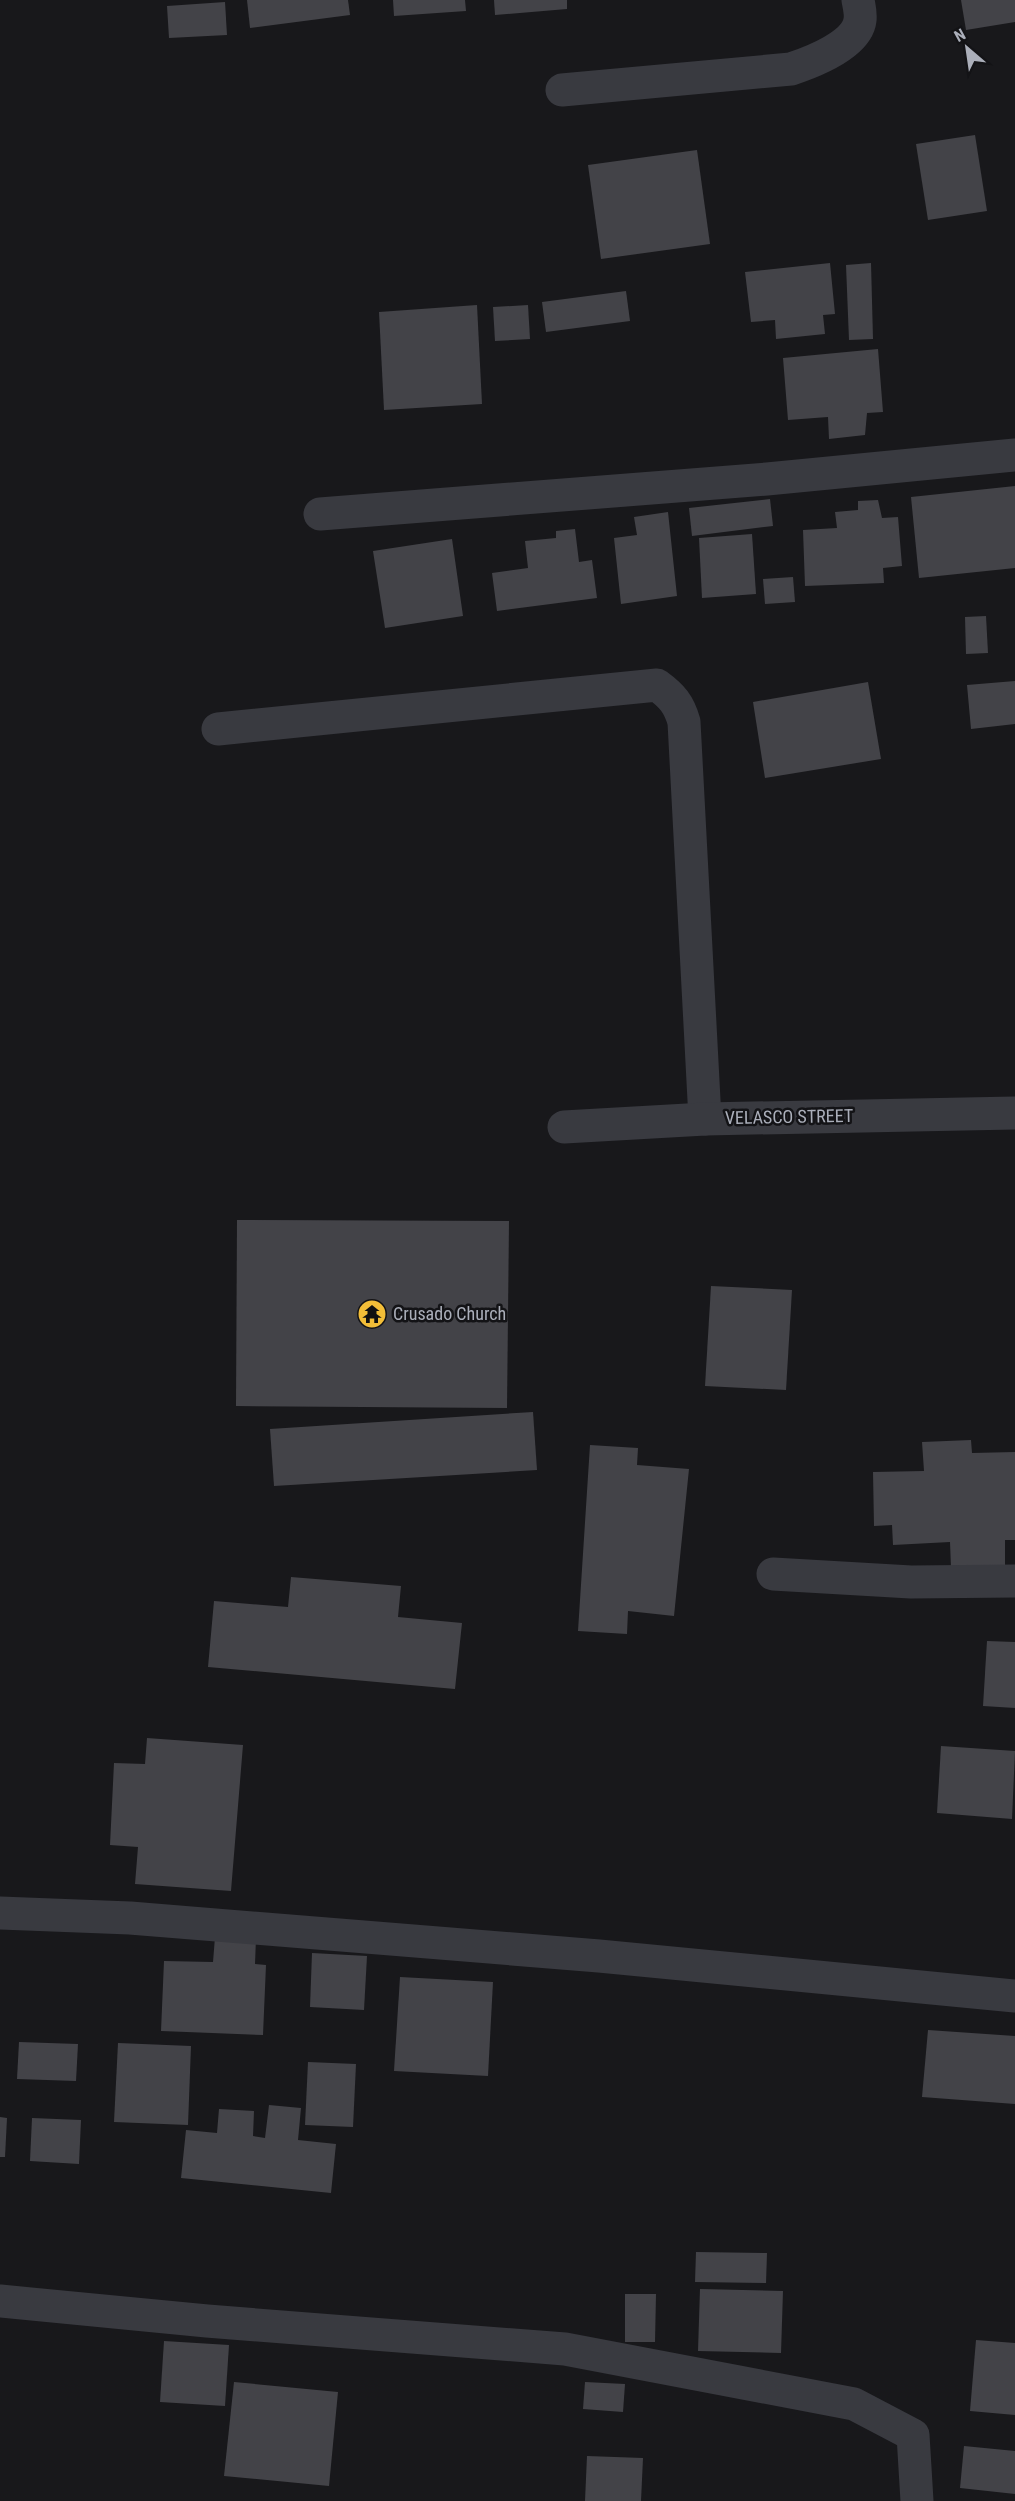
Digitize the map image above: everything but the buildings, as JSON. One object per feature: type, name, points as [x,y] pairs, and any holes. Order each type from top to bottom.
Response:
[{"type":"street","points":[[562,90],[791,69],[812,62],[852,36],[860,21],[858,0]]},
{"type":"street","points":[[320,514],[767,479],[1015,455]]},
{"type":"street","points":[[218,729],[657,685],[665,691],[680,708],[684,722],[705,1119]]},
{"type":"street","name":"VELASCO STREET","points":[[564,1127],[705,1119],[1015,1113]]},
{"type":"street","points":[[773,1574],[911,1582],[1015,1581]]},
{"type":"street","points":[[0,1913],[130,1918],[599,1956],[1015,1996]]},
{"type":"street","points":[[0,2301],[218,2322],[565,2349],[854,2404],[913,2435],[917,2501]]},
{"type":"place","name":"Crusado Church","points":[[372,1314]]}]
